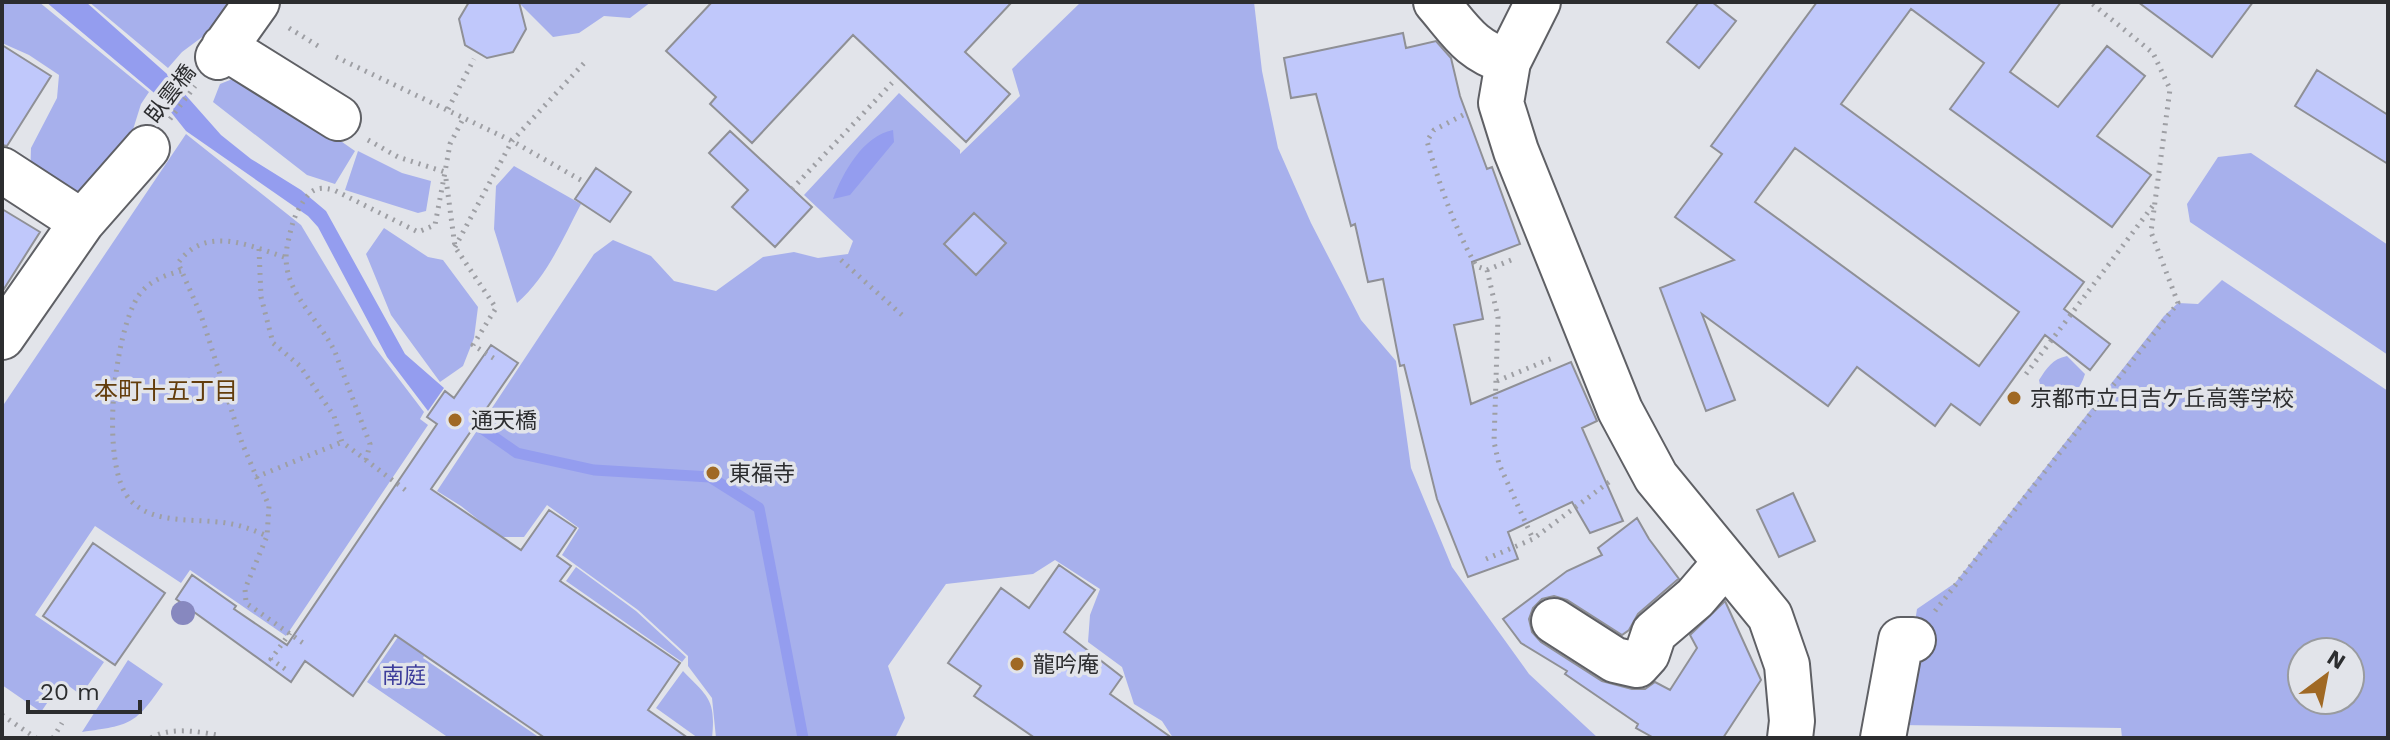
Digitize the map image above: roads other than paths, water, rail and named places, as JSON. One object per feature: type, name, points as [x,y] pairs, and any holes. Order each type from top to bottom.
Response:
[{"type":"street","points":[[257,2],[221,52],[338,118]]},
{"type":"street","points":[[1436,2],[1474,46],[1485,55],[1508,62]]},
{"type":"street","points":[[1538,2],[1508,62],[1501,103],[1516,151],[1620,410],[1656,477],[1770,616],[1787,665],[1792,721],[1790,738]]},
{"type":"street","points":[[2,337],[82,222],[147,148]]},
{"type":"street","points":[[2,170],[82,222]]},
{"type":"street","points":[[1554,621],[1615,660],[1637,665],[1647,654],[1654,633],[1695,598],[1725,563]]},
{"type":"street","points":[[1883,738],[1901,640],[1913,640]]},
{"type":"waterway","points":[[464,416],[517,453],[594,470],[710,477],[759,508],[803,738]]},
{"type":"place","name":"京都市立日吉ケ丘高等学校","points":[[2014,398]]},
{"type":"place","name":"通天橋","points":[[455,420]]},
{"type":"place","name":"東福寺","points":[[713,473]]},
{"type":"place","name":"龍吟庵","points":[[1017,664]]},
{"type":"district","name":"本町十五丁目","points":[[166,391]]},
{"type":"park label","name":"南庭","points":[[404,675]]}]
